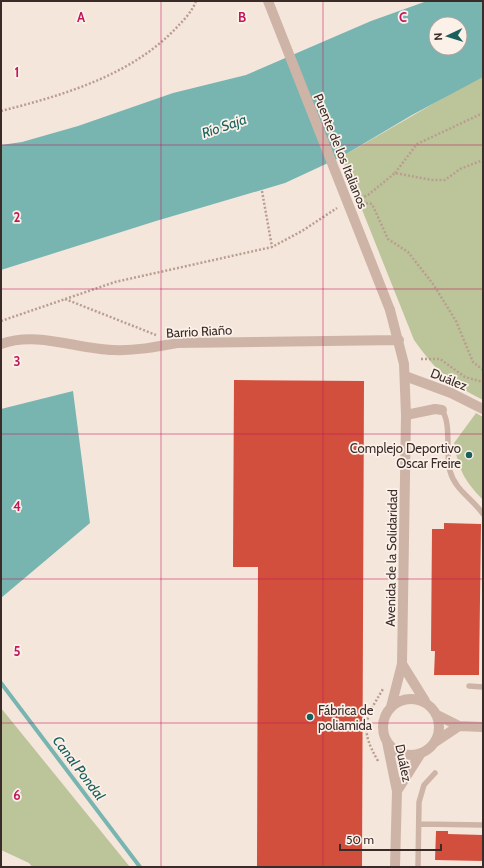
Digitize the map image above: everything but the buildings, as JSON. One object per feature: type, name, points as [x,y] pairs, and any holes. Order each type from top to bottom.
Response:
[{"type":"street","name":"Puente de los Italianos","points":[[268,1],[390,310]]},
{"type":"street","name":"Avenida de la Solidaridad","points":[[386,740],[383,732],[383,723],[385,714],[391,707],[402,664],[406,415],[405,376],[399,340],[390,310]]},
{"type":"street","name":"Barrio Riaño","points":[[1,344],[25,340],[44,340],[114,350],[144,349],[177,343],[399,340]]},
{"type":"street","name":"Duález","points":[[405,376],[451,393],[483,409]]},
{"type":"street","points":[[406,415],[435,409],[442,410]]},
{"type":"street","points":[[402,664],[425,701],[437,715],[460,726],[483,727]]},
{"type":"street","points":[[391,707],[398,701],[407,698],[425,701]]},
{"type":"street","points":[[386,740],[395,750],[402,754],[414,755],[421,753],[432,747],[439,733],[437,715]]},
{"type":"street","points":[[435,742],[460,726]]},
{"type":"street","name":"Duález","points":[[386,740],[397,792],[396,867]]},
{"type":"street","name":"Duález","points":[[397,792],[421,753]]},
{"type":"lane","points":[[442,410],[445,415],[447,425],[446,445],[449,470],[458,488],[477,504],[483,514]]},
{"type":"lane","points":[[469,686],[483,687]]},
{"type":"lane","points":[[418,867],[419,802],[424,785],[435,773]]},
{"type":"lane","points":[[419,824],[483,825]]},
{"type":"path","points":[[1,111],[74,90],[120,70],[169,36],[196,1]]},
{"type":"path","points":[[1,320],[115,282],[272,246],[368,195],[395,173],[417,144],[483,113]]},
{"type":"path","points":[[395,173],[432,180],[445,180],[460,169],[483,160]]},
{"type":"path","points":[[262,191],[272,246]]},
{"type":"path","points":[[349,204],[356,202],[372,204],[388,239],[408,252],[433,284],[456,321],[473,362],[483,370]]},
{"type":"path","points":[[65,299],[177,343]]},
{"type":"path","points":[[421,359],[440,359],[465,377],[483,382]]},
{"type":"path","points":[[380,764],[369,743],[367,720],[370,710],[385,685]]},
{"type":"green space","points":[[483,75],[483,400],[452,382],[429,360],[414,340],[341,157]]},
{"type":"green space","name":"Complejo Deportivo Oscar Freire","points":[[476,413],[483,417],[483,500],[471,487],[463,474],[460,468],[454,443]]},
{"type":"green space","points":[[1,708],[130,867],[32,867],[29,863],[1,850]]},
{"type":"water","name":"Río Saja","points":[[427,1],[483,1],[483,77],[412,115],[341,157],[285,183],[156,221],[1,270],[1,145],[22,142],[78,126],[173,93],[246,75],[371,21]]},
{"type":"water","points":[[73,391],[90,523],[1,598],[1,409]]},
{"type":"waterway","name":"Canal Pondal","points":[[1,683],[140,867]]},
{"type":"place","name":"Complejo Deportivo Oscar Freire","points":[[469,455]]},
{"type":"place","name":"Fábrica de poliamida","points":[[310,717]]}]
